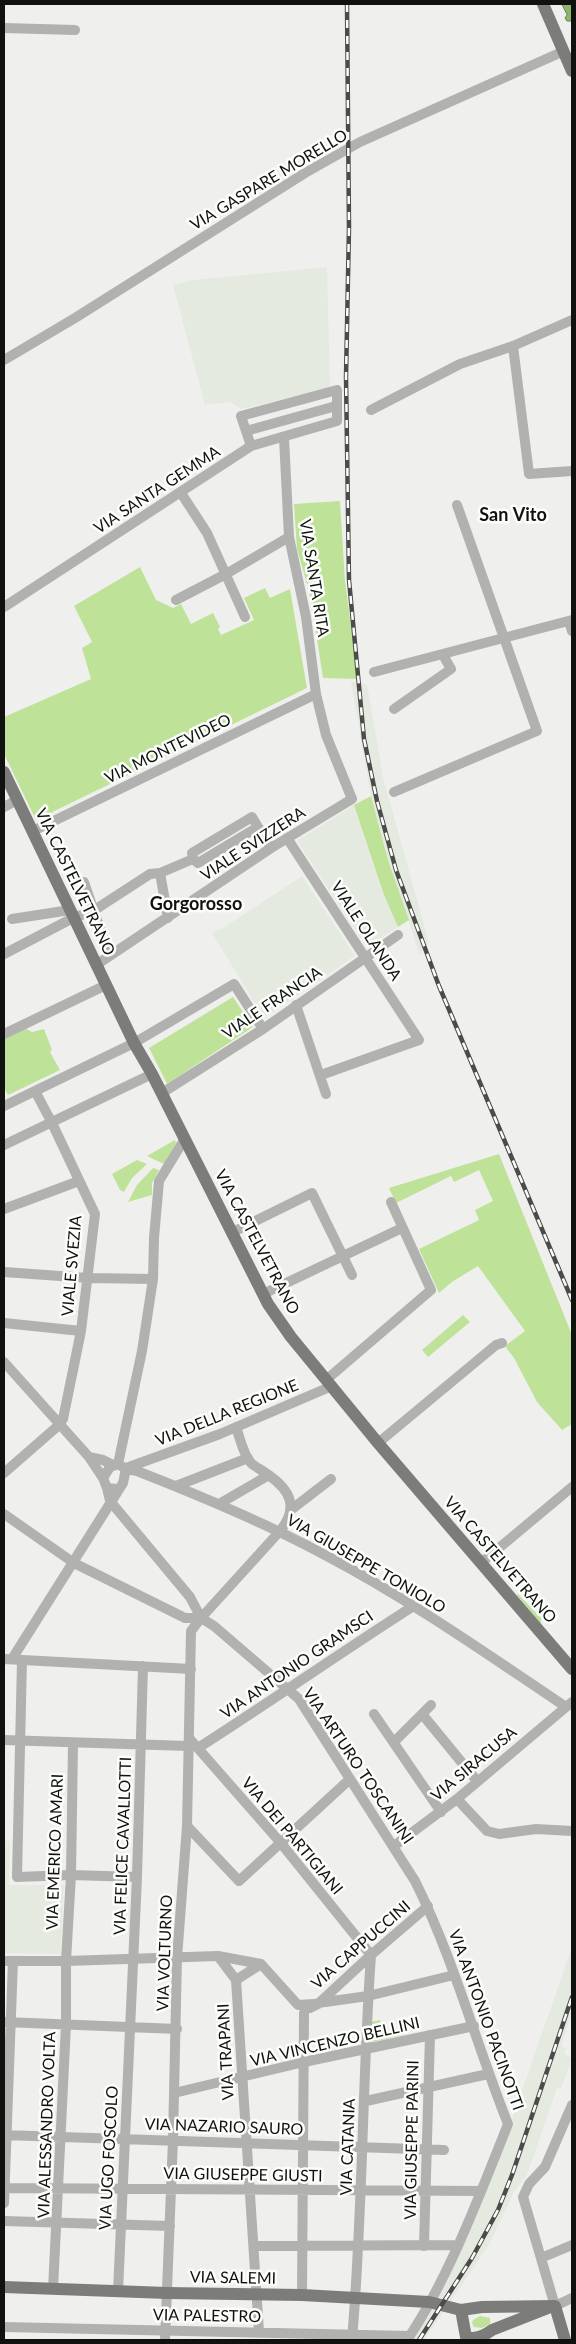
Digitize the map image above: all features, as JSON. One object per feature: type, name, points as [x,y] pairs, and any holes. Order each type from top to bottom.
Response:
[{"type":"main road","points":[[543,4],[572,71]]},
{"type":"main road","name":"VIA CASTELVETRANO","points":[[4,772],[134,1043],[162,1093],[263,1294],[291,1337],[378,1444],[572,1669]]},
{"type":"main road","name":"VIA SALEMI","points":[[4,2287],[167,2293],[302,2294],[356,2299],[429,2302],[461,2310]]},
{"type":"main road","points":[[555,2306],[492,2330],[485,2335],[468,2339],[461,2310],[482,2307],[555,2306]]},
{"type":"main road","points":[[555,2306],[565,2340]]},
{"type":"main road","points":[[482,2307],[495,2316],[496,2325],[492,2330]]},
{"type":"street","points":[[4,28],[75,30]]},
{"type":"street","name":"VIA GASPARE MORELLO","points":[[4,360],[75,318],[306,173],[360,142],[564,51]]},
{"type":"street","points":[[371,410],[460,364],[513,346],[572,320]]},
{"type":"street","points":[[513,346],[529,474],[572,471]]},
{"type":"street","points":[[246,432],[336,406],[337,390],[241,416],[246,432],[251,446]]},
{"type":"street","name":"VIA SANTA GEMMA","points":[[4,607],[251,446],[284,438],[337,421],[336,406]]},
{"type":"street","name":"VIA SANTA RITA","points":[[284,438],[289,537],[306,617],[316,694],[326,735],[352,799]]},
{"type":"street","points":[[180,493],[207,534],[245,617]]},
{"type":"street","points":[[394,792],[537,731],[457,505]]},
{"type":"street","points":[[176,600],[226,574],[289,537]]},
{"type":"street","points":[[374,672],[571,620],[572,631]]},
{"type":"street","points":[[394,709],[452,669],[444,655]]},
{"type":"street","name":"VIA MONTEVIDEO","points":[[33,831],[316,694]]},
{"type":"street","name":"VIALE SVIZZERA","points":[[96,965],[271,848],[352,799]]},
{"type":"street","points":[[4,807],[17,800]]},
{"type":"street","points":[[12,919],[71,914],[93,910],[150,874],[160,873],[192,859],[198,863],[258,826],[271,848]]},
{"type":"street","name":"VIALE OLANDA","points":[[287,838],[419,1040],[321,1075]]},
{"type":"street","points":[[160,873],[168,918]]},
{"type":"street","points":[[84,882],[109,955]]},
{"type":"street","points":[[4,954],[71,914]]},
{"type":"street","name":"VIALE FRANCIA","points":[[162,1093],[263,1029],[398,935]]},
{"type":"street","points":[[4,1106],[134,1043],[234,984],[263,1029]]},
{"type":"street","points":[[4,1034],[106,985]]},
{"type":"street","points":[[296,1005],[326,1094]]},
{"type":"street","points":[[4,1145],[152,1074]]},
{"type":"street","name":"VIALE SVEZIA","points":[[34,1091],[52,1123],[95,1214],[81,1331],[63,1418],[59,1425]]},
{"type":"street","points":[[109,1485],[123,1482],[153,1279],[154,1238],[159,1181],[184,1140]]},
{"type":"street","points":[[4,1209],[79,1182]]},
{"type":"street","points":[[231,1233],[312,1193],[352,1275]]},
{"type":"street","points":[[263,1294],[402,1228],[391,1202]]},
{"type":"street","name":"VIA DELLA REGIONE","points":[[124,1466],[236,1427],[329,1383],[431,1290],[402,1228]]},
{"type":"street","points":[[4,1272],[88,1278],[153,1279]]},
{"type":"street","points":[[4,1323],[81,1331]]},
{"type":"street","points":[[378,1444],[496,1345],[502,1343]]},
{"type":"street","points":[[4,1362],[88,1456],[109,1485],[110,1501],[74,1563],[12,1659],[21,1741],[17,1877],[70,1875],[137,1877]]},
{"type":"street","points":[[4,1473],[59,1425]]},
{"type":"street","points":[[236,1427],[251,1464],[282,1486],[289,1497],[292,1509],[331,1479]]},
{"type":"street","name":"VIA GIUSEPPE TONIOLO","points":[[88,1456],[124,1466],[176,1486],[280,1531],[327,1556],[569,1704]]},
{"type":"street","points":[[176,1486],[248,1458]]},
{"type":"street","points":[[109,1485],[124,1466]]},
{"type":"street","points":[[219,1504],[269,1475]]},
{"type":"street","points":[[481,1563],[570,1492]]},
{"type":"street","points":[[4,1514],[74,1563],[185,1618],[201,1618],[190,1597],[110,1501]]},
{"type":"street","name":"VIA VOLTURNO","points":[[165,2336],[177,2029],[177,1958],[191,1744],[191,1631],[280,1531],[287,1522],[292,1509]]},
{"type":"street","name":"VIA ANTONIO GRAMSCI","points":[[191,1744],[289,1690],[340,1652],[412,1607]]},
{"type":"street","name":"VIA ARTURO TOSCANINI","points":[[201,1618],[299,1699],[416,1881],[428,1906]]},
{"type":"street","points":[[12,1659],[191,1669]]},
{"type":"street","name":"VIA FELICE CAVALLOTTI","points":[[131,2027],[143,1666]]},
{"type":"street","name":"VIA SIRACUSA","points":[[394,1846],[458,1799],[569,1704]]},
{"type":"street","points":[[394,1742],[431,1705]]},
{"type":"street","points":[[374,1714],[441,1812]]},
{"type":"street","points":[[422,1714],[477,1781]]},
{"type":"street","points":[[4,1740],[141,1746],[191,1744]]},
{"type":"street","name":"VIA EMERICO AMARI","points":[[66,1961],[73,1743]]},
{"type":"street","name":"VIA DEI PARTIGIANI","points":[[191,1744],[280,1842],[371,1954]]},
{"type":"street","points":[[187,1826],[239,1881],[350,1779]]},
{"type":"street","points":[[458,1799],[487,1831],[499,1834],[536,1829],[572,1831]]},
{"type":"street","name":"VIA CAPPUCCINI","points":[[301,2009],[316,2004],[428,1906]]},
{"type":"street","name":"VIA ANTONIO PACINOTTI","points":[[409,2338],[457,2245],[481,2192],[508,2124],[488,2074],[474,2026],[428,1906]]},
{"type":"street","name":"VIA CATANIA","points":[[353,2337],[362,2191],[362,2147],[366,2101],[365,2050],[371,1954]]},
{"type":"street","points":[[218,1956],[236,1980],[261,1964]]},
{"type":"street","points":[[4,2203],[9,1961],[133,1960],[218,1956],[261,1964],[301,2009],[305,2144],[302,2294]]},
{"type":"street","name":"VIA ALESSANDRO VOLTA","points":[[53,2289],[58,2223],[66,2025],[66,1961]]},
{"type":"street","points":[[316,2004],[368,1996],[454,1975]]},
{"type":"street","name":"VIA TRAPANI","points":[[236,1980],[246,2144],[252,2190],[259,2332]]},
{"type":"street","points":[[7,2022],[177,2029]]},
{"type":"street","name":"VIA VINCENZO BELLINI","points":[[174,2094],[304,2062],[474,2026]]},
{"type":"street","name":"VIA UGO FOSCOLO","points":[[118,2291],[131,2027]]},
{"type":"street","name":"VIA GIUSEPPE PARINI","points":[[424,2246],[430,2035]]},
{"type":"street","points":[[366,2101],[488,2074]]},
{"type":"street","points":[[572,2105],[570,2119],[545,2167],[529,2184],[523,2197],[555,2306],[572,2298]]},
{"type":"street","name":"VIA NAZARIO SAURO","points":[[5,2135],[125,2140],[173,2139],[246,2144],[305,2144],[444,2150]]},
{"type":"street","name":"VIA GIUSEPPE GIUSTI","points":[[4,2188],[481,2192]]},
{"type":"street","points":[[4,2221],[170,2226]]},
{"type":"street","points":[[254,2246],[457,2245]]},
{"type":"street","points":[[541,2258],[572,2245]]},
{"type":"street","name":"VIA PALESTRO","points":[[4,2327],[111,2329],[165,2336],[259,2332],[409,2338]]},
{"type":"street","points":[[53,2328],[53,2340]]},
{"type":"street","points":[[110,2340],[111,2329]]},
{"type":"shaded area","points":[[562,4],[572,4],[572,21],[567,21],[565,18],[567,15]]},
{"type":"shaded area","points":[[327,267],[330,388],[241,409],[230,402],[205,405],[173,285],[193,280]]},
{"type":"shaded area","points":[[340,501],[345,581],[358,679],[323,678],[310,595],[297,549],[294,504]]},
{"type":"shaded area","points":[[140,567],[156,600],[173,608],[181,604],[191,624],[213,613],[220,627],[218,629],[221,635],[254,620],[244,598],[265,588],[270,598],[290,589],[307,688],[36,820],[4,754],[4,717],[91,679],[82,648],[92,642],[74,606]]},
{"type":"shaded area","points":[[351,682],[367,684],[383,777],[429,943],[420,956],[388,860],[371,796]]},
{"type":"shaded area","points":[[371,796],[388,860],[409,920],[398,927],[384,895],[354,805]]},
{"type":"shaded area","points":[[354,805],[384,895],[398,927],[367,948],[297,841]]},
{"type":"shaded area","points":[[302,876],[355,956],[264,1018],[212,933],[218,929],[220,930]]},
{"type":"shaded area","points":[[233,997],[253,1027],[167,1084],[149,1048]]},
{"type":"shaded area","points":[[25,1028],[32,1032],[44,1029],[52,1050],[50,1052],[60,1070],[8,1095],[4,1088],[4,1038]]},
{"type":"shaded area","points":[[175,1140],[176,1143],[164,1164],[147,1156]]},
{"type":"shaded area","points":[[499,1154],[572,1335],[572,1424],[562,1430],[537,1402],[514,1358],[505,1346],[525,1331],[478,1266],[452,1282],[439,1293],[419,1249],[479,1220],[475,1210],[493,1201],[479,1170],[454,1182],[451,1176],[396,1203],[389,1188]]},
{"type":"shaded area","points":[[137,1160],[147,1164],[132,1178],[124,1192],[120,1190],[112,1174]]},
{"type":"shaded area","points":[[153,1168],[159,1170],[152,1183],[152,1195],[128,1202],[137,1185]]},
{"type":"shaded area","points":[[463,1315],[470,1322],[428,1357],[422,1350]]},
{"type":"shaded area","points":[[517,1595],[541,1618],[541,1624]]},
{"type":"shaded area","points":[[4,1840],[10,1841],[9,1885],[64,1885],[61,1954],[4,1953]]},
{"type":"shaded area","points":[[572,1947],[572,2014],[561,2046],[566,2048],[564,2054],[572,2058],[561,2089],[557,2088],[527,2175],[514,2192],[489,2245],[424,2340],[411,2340],[496,2165]]},
{"type":"shaded area","points":[[380,2020],[384,2034],[401,2030],[403,2035],[368,2043],[370,2022]]},
{"type":"shaded area","points":[[480,2316],[490,2318],[490,2324],[482,2328],[474,2327],[473,2320]]},
{"type":"railway","points":[[347,4],[349,227],[346,377],[349,580],[364,739],[377,801],[396,870],[439,986],[572,1300]]},
{"type":"railway","points":[[419,2340],[472,2258],[498,2210],[512,2175],[572,1997]]},
{"type":"district","name":"San Vito","points":[[513,515]]},
{"type":"district","name":"Gorgorosso","points":[[196,904]]}]
